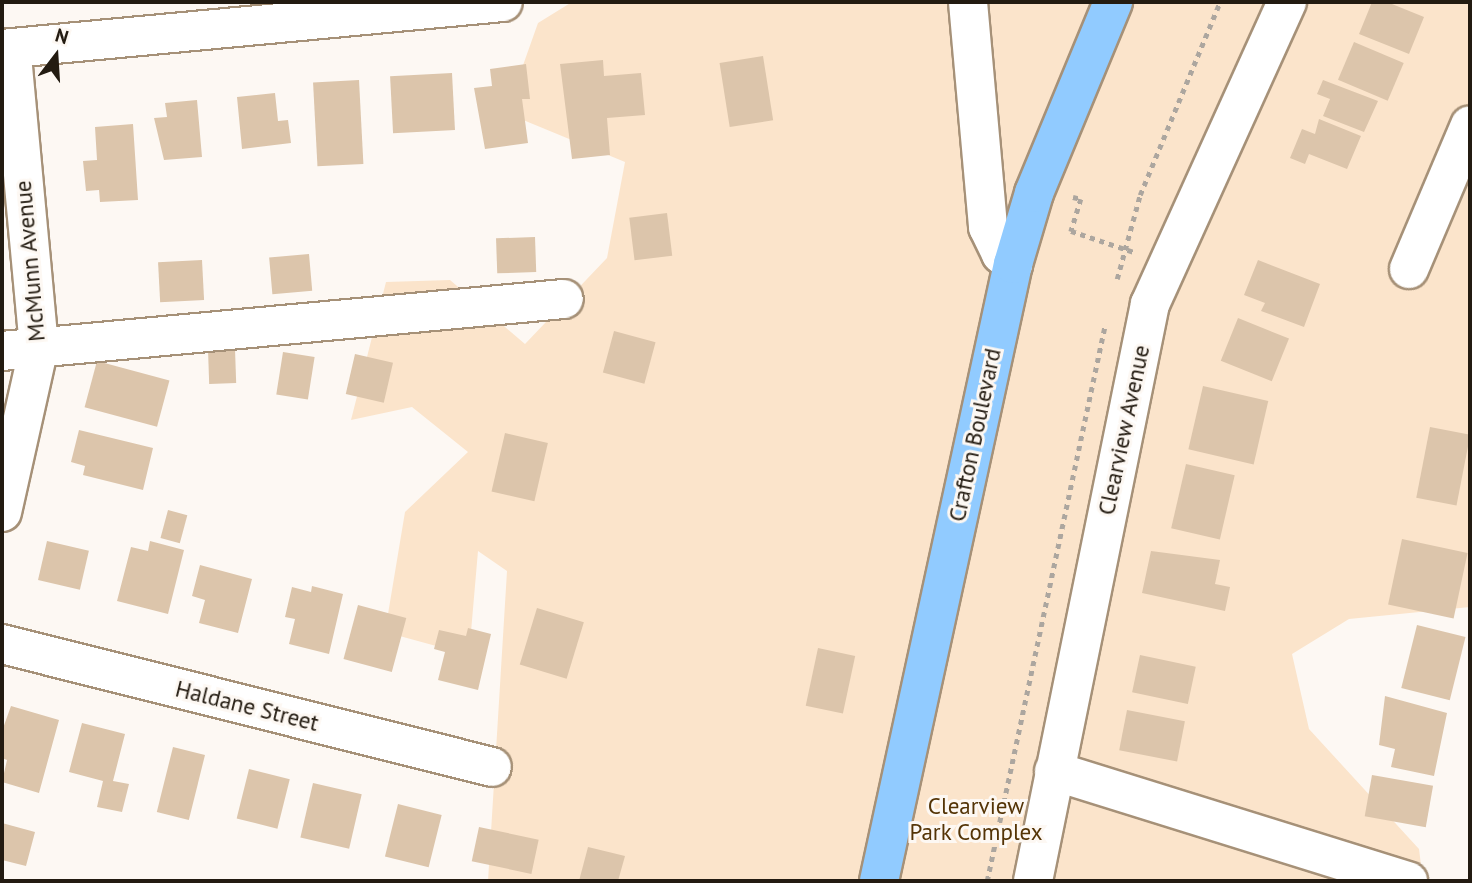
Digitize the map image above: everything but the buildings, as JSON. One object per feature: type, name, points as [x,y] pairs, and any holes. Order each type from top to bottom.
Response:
[{"type":"main road","name":"Crafton Boulevard","points":[[879,881],[1013,264],[1034,193],[1113,2]]},
{"type":"street","points":[[6,48],[503,2]]},
{"type":"street","points":[[968,2],[988,227],[1001,254],[1013,264]]},
{"type":"street","name":"Clearview Avenue","points":[[1033,881],[1150,304],[1287,2]]},
{"type":"street","name":"McMunn Avenue","points":[[2,512],[39,347],[6,48]]},
{"type":"street","points":[[1409,269],[1470,125]]},
{"type":"street","points":[[2,351],[564,299]]},
{"type":"street","name":"Haldane Street","points":[[2,645],[492,767]]},
{"type":"street","points":[[1055,771],[1408,881]]},
{"type":"path","points":[[1079,234],[1125,250]]},
{"type":"green space","name":"Clearview Park Complex","points":[[572,2],[1470,2],[1470,607],[1349,619],[1292,654],[1309,729],[1419,849],[1423,881],[488,881],[507,571],[478,551],[469,655],[385,632],[405,512],[468,452],[412,407],[351,420],[386,282],[450,280],[525,344],[607,258],[625,162],[506,113],[538,23]]}]
